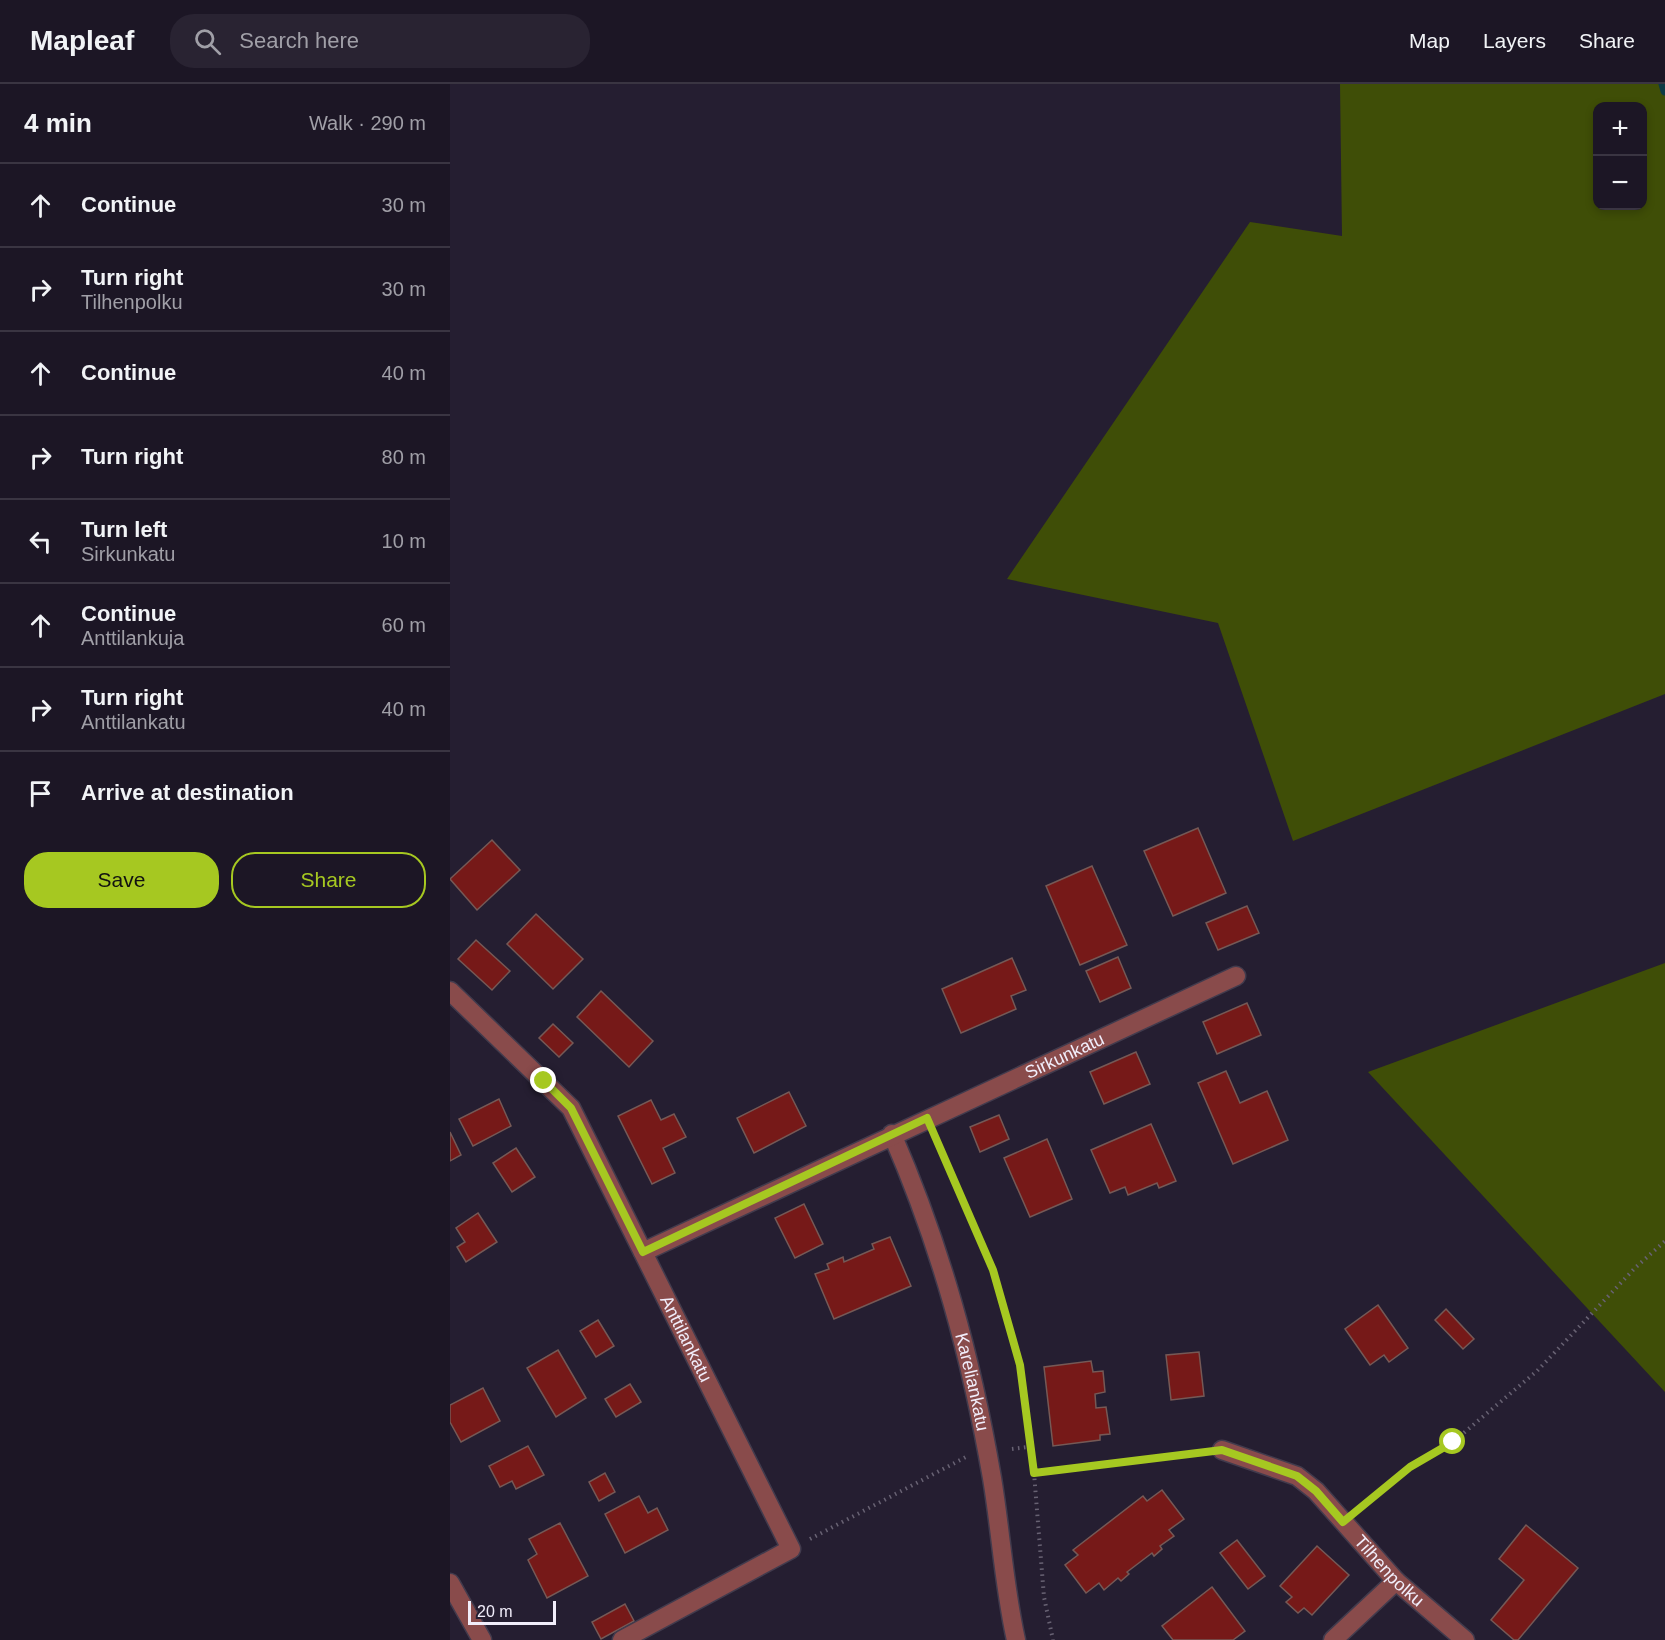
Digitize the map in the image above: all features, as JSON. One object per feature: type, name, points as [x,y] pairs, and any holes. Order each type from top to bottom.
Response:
[{"type":"street","name":"Sirkunkatu","points":[[643,1252],[892,1134],[1236,976]]},
{"type":"street","name":"Anttilankatu","points":[[450,991],[571,1108],[791,1549]]},
{"type":"street","name":"Kareliankatu","points":[[892,1134],[927,1219],[947,1277],[973,1378],[987,1452],[1016,1640]]},
{"type":"street","name":"Tilhenpolku","points":[[1222,1450],[1297,1476],[1316,1491],[1396,1581],[1466,1640]]},
{"type":"street","points":[[622,1640],[791,1549]]},
{"type":"street","points":[[1333,1640],[1396,1581]]},
{"type":"street","points":[[450,1583],[482,1640]]},
{"type":"path","points":[[927,1118],[993,1270],[1020,1365],[1034,1473],[1044,1597],[1053,1640]]},
{"type":"path","points":[[1343,1522],[1410,1467],[1453,1442],[1538,1371],[1636,1267],[1665,1241]]},
{"type":"path","points":[[1034,1473],[1222,1450]]},
{"type":"path","points":[[791,1549],[967,1457],[987,1452]]},
{"type":"green space","points":[[1340,84],[1665,84],[1665,694],[1293,841],[1218,623],[1007,579],[1250,222],[1342,236]]},
{"type":"green space","points":[[1665,963],[1665,1392],[1368,1072]]},
{"type":"building","points":[[1198,828],[1226,893],[1173,916],[1144,851]]},
{"type":"building","points":[[492,840],[520,870],[477,910],[450,879]]},
{"type":"building","points":[[1092,866],[1127,945],[1080,965],[1046,886]]},
{"type":"building","points":[[1247,906],[1259,933],[1218,950],[1206,923]]},
{"type":"building","points":[[536,914],[583,959],[553,989],[507,944]]},
{"type":"building","points":[[476,940],[510,971],[492,990],[458,959]]},
{"type":"building","points":[[1118,957],[1131,988],[1100,1002],[1086,971]]},
{"type":"building","points":[[1012,958],[1026,990],[1011,996],[1016,1009],[961,1033],[942,989]]},
{"type":"building","points":[[601,991],[653,1041],[629,1067],[577,1017]]},
{"type":"building","points":[[1247,1003],[1261,1035],[1217,1054],[1203,1022]]},
{"type":"building","points":[[553,1024],[573,1043],[559,1057],[539,1038]]},
{"type":"building","points":[[1136,1052],[1150,1084],[1104,1104],[1090,1072]]},
{"type":"building","points":[[1226,1071],[1240,1103],[1267,1091],[1288,1140],[1233,1164],[1198,1083]]},
{"type":"building","points":[[789,1092],[806,1126],[754,1153],[737,1118]]},
{"type":"building","points":[[499,1099],[511,1126],[473,1146],[459,1119]]},
{"type":"building","points":[[651,1100],[661,1120],[674,1114],[686,1137],[663,1148],[675,1173],[652,1184],[618,1116]]},
{"type":"building","points":[[999,1115],[1009,1139],[980,1152],[970,1127]]},
{"type":"building","points":[[1151,1124],[1176,1181],[1159,1188],[1157,1183],[1128,1195],[1125,1187],[1110,1193],[1091,1150]]},
{"type":"building","points":[[450,1132],[461,1155],[450,1161]]},
{"type":"building","points":[[1047,1139],[1072,1199],[1030,1217],[1004,1158]]},
{"type":"building","points":[[516,1148],[535,1177],[512,1192],[493,1163]]},
{"type":"building","points":[[804,1204],[823,1244],[795,1258],[775,1218]]},
{"type":"building","points":[[478,1213],[497,1242],[466,1262],[457,1247],[465,1242],[456,1228]]},
{"type":"building","points":[[890,1237],[911,1286],[834,1319],[815,1274],[829,1269],[827,1264],[843,1257],[844,1262],[874,1249],[872,1244]]},
{"type":"building","points":[[1378,1305],[1408,1348],[1389,1362],[1384,1355],[1370,1365],[1345,1329]]},
{"type":"building","points":[[1446,1309],[1474,1339],[1463,1349],[1435,1320]]},
{"type":"building","points":[[598,1320],[614,1346],[596,1357],[580,1331]]},
{"type":"building","points":[[558,1350],[586,1398],[556,1417],[527,1368]]},
{"type":"building","points":[[1199,1352],[1204,1396],[1171,1400],[1166,1355]]},
{"type":"building","points":[[1091,1361],[1093,1372],[1103,1371],[1105,1392],[1095,1394],[1096,1408],[1106,1407],[1110,1434],[1100,1435],[1100,1440],[1053,1446],[1044,1367]]},
{"type":"building","points":[[630,1384],[641,1402],[616,1417],[605,1399]]},
{"type":"building","points":[[483,1388],[500,1421],[461,1442],[450,1422],[450,1405]]},
{"type":"building","points":[[528,1446],[544,1475],[516,1489],[512,1481],[500,1487],[489,1466]]},
{"type":"building","points":[[605,1473],[615,1492],[599,1501],[589,1482]]},
{"type":"building","points":[[1162,1490],[1184,1519],[1169,1530],[1174,1536],[1160,1546],[1162,1549],[1154,1556],[1152,1553],[1127,1572],[1129,1574],[1121,1581],[1118,1578],[1104,1590],[1099,1583],[1086,1593],[1065,1565],[1078,1555],[1073,1550],[1143,1496],[1147,1501]]},
{"type":"building","points":[[639,1496],[648,1513],[657,1508],[668,1530],[625,1553],[605,1514]]},
{"type":"building","points":[[560,1523],[588,1576],[547,1598],[528,1560],[537,1554],[529,1539]]},
{"type":"building","points":[[1526,1525],[1578,1568],[1518,1640],[1514,1640],[1491,1620],[1524,1580],[1499,1559]]},
{"type":"building","points":[[1237,1540],[1265,1576],[1248,1589],[1220,1553]]},
{"type":"building","points":[[1317,1546],[1349,1575],[1312,1615],[1304,1608],[1298,1613],[1286,1602],[1292,1597],[1280,1586]]},
{"type":"building","points":[[1212,1587],[1245,1631],[1233,1640],[1173,1640],[1162,1626]]},
{"type":"building","points":[[625,1604],[634,1621],[601,1639],[592,1622]]},
{"type":"waterway","points":[[1663,84],[1665,91]]},
{"type":"route","points":[[544,1081],[571,1108],[643,1252],[927,1118],[993,1270],[1020,1365],[1034,1473],[1222,1450],[1297,1476],[1316,1491],[1343,1522],[1410,1467],[1453,1442]]}]
